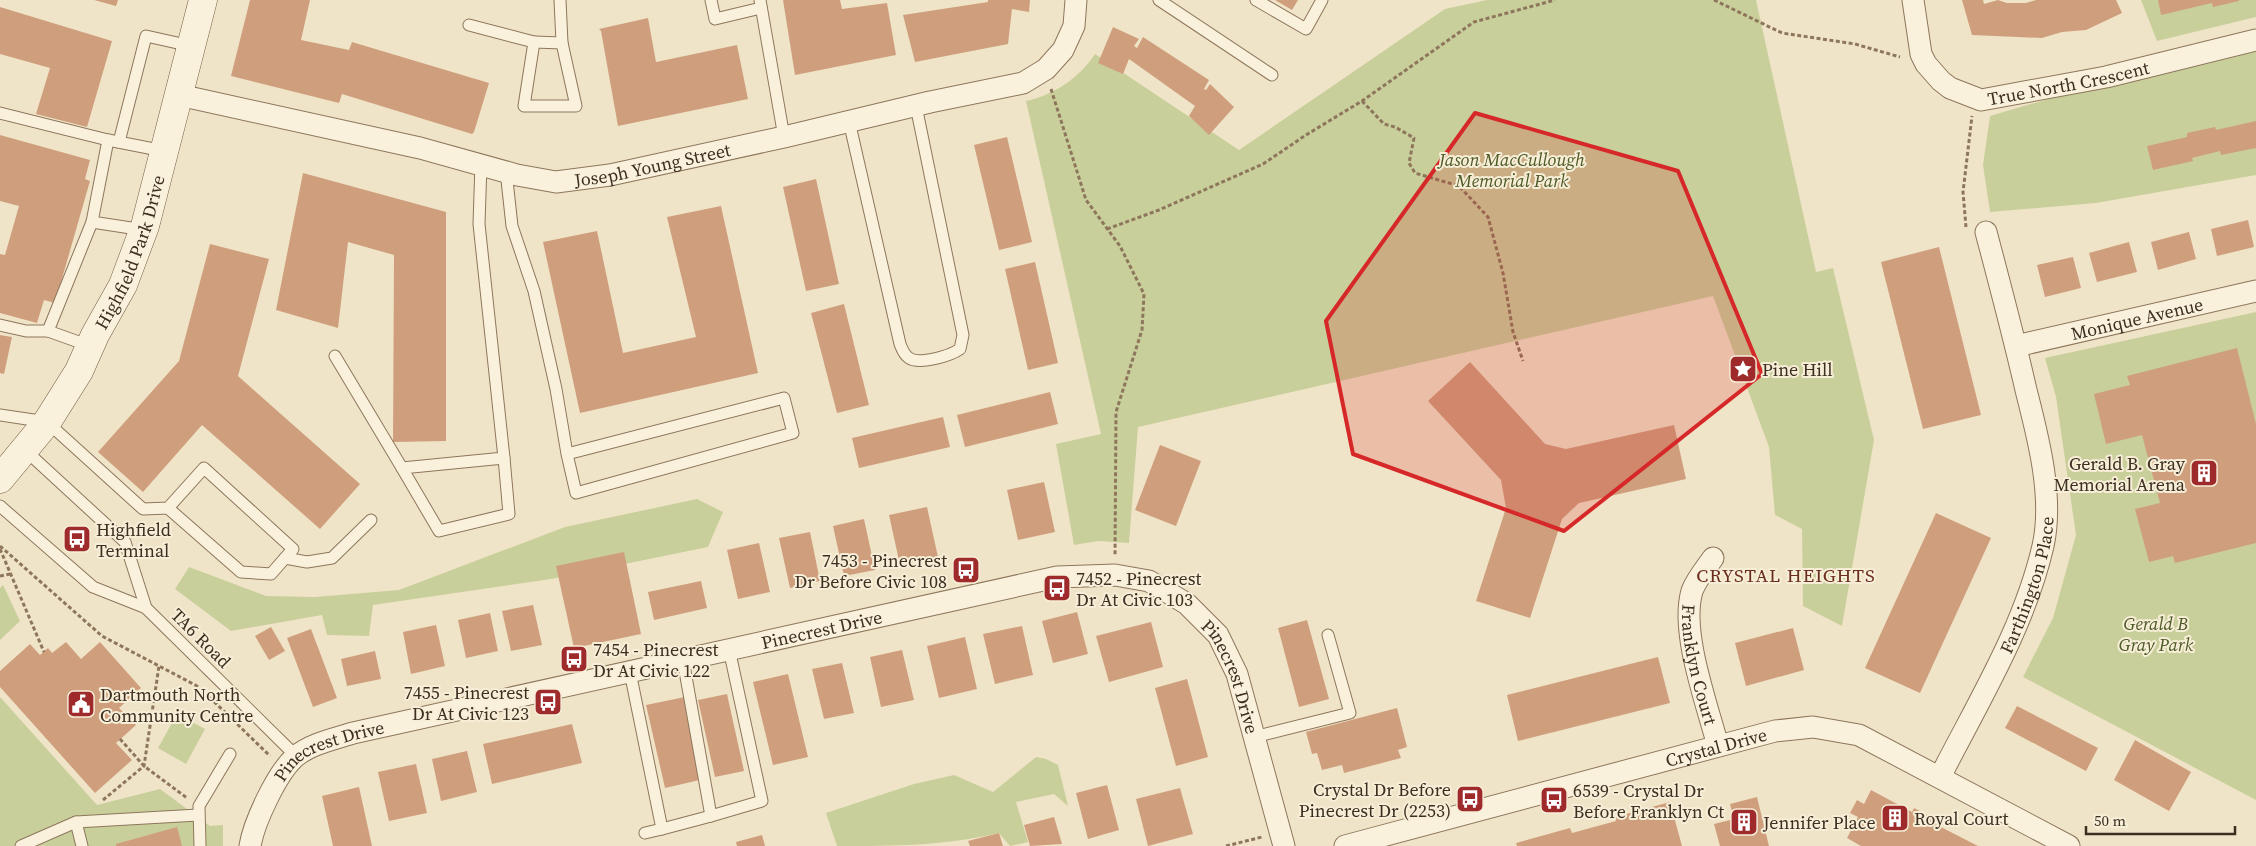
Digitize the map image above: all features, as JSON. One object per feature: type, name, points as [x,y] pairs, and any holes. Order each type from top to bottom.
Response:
[{"type":"street","name":"Highfield Park Drive","points":[[0,479],[47,422],[79,371],[123,284],[144,230],[203,0]]},
{"type":"street","name":"Joseph Young Street","points":[[179,95],[556,182],[610,175],[784,137],[930,102],[1023,83],[1046,70],[1063,50],[1074,26],[1076,0]]},
{"type":"street","name":"True North Crescent","points":[[1912,0],[1921,54],[1926,64],[1940,81],[1959,93],[1973,98],[1992,99],[2106,77],[2256,40]]},
{"type":"street","name":"Farthington Place","points":[[1940,777],[2011,636],[2032,588],[2043,544],[2046,503],[2042,454],[2016,346],[1976,233]]},
{"type":"street","name":"Monique Avenue","points":[[2016,346],[2256,291]]},
{"type":"street","name":"Franklyn Court","points":[[1713,558],[1693,589],[1688,611],[1690,640],[1718,746]]},
{"type":"street","name":"Pinecrest Drive","points":[[250,846],[258,820],[290,763],[314,746],[353,733],[1057,577],[1115,575],[1150,580],[1188,604],[1218,636],[1237,674],[1284,846]]},
{"type":"street","name":"Crystal Drive","points":[[1345,846],[1775,731],[1813,727],[1859,735],[2069,846]]},
{"type":"lane","points":[[534,42],[524,106],[576,106],[562,43],[560,0]]},
{"type":"lane","points":[[711,0],[715,19],[760,4],[784,137]]},
{"type":"lane","points":[[1159,0],[1272,75]]},
{"type":"lane","points":[[1256,0],[1306,29],[1322,0]]},
{"type":"lane","points":[[469,26],[534,42],[562,43]]},
{"type":"lane","points":[[48,331],[92,222],[113,141],[146,36],[191,46]]},
{"type":"lane","points":[[848,121],[900,344],[909,358],[916,361],[942,357],[960,349],[964,335],[916,106]]},
{"type":"lane","points":[[0,113],[164,152]]},
{"type":"lane","points":[[335,356],[439,531],[509,514],[479,224],[481,164]]},
{"type":"lane","points":[[506,171],[512,226],[534,291],[556,389],[567,454],[576,493],[792,433],[784,398],[567,454]]},
{"type":"lane","points":[[92,222],[144,230]]},
{"type":"lane","points":[[0,325],[26,331],[48,331],[90,346]]},
{"type":"lane","points":[[0,415],[47,422],[143,509],[168,508],[241,572],[271,574],[293,549],[204,468],[168,508]]},
{"type":"lane","name":"TA6 Road","points":[[25,450],[125,542],[146,608]]},
{"type":"lane","points":[[402,468],[504,458]]},
{"type":"lane","name":"TA6 Road","points":[[0,506],[93,586],[146,608],[290,763]]},
{"type":"lane","points":[[284,558],[307,562],[332,558],[370,520]]},
{"type":"lane","points":[[1254,737],[1350,712],[1328,636]]},
{"type":"lane","points":[[645,833],[762,801],[729,649]]},
{"type":"lane","points":[[683,660],[711,816]]},
{"type":"lane","points":[[630,672],[662,828]]},
{"type":"lane","points":[[200,846],[198,811],[230,754]]},
{"type":"lane","points":[[21,846],[76,822],[198,811]]},
{"type":"lane","points":[[76,822],[82,846]]},
{"type":"path","points":[[1107,228],[1159,210],[1263,164],[1362,101],[1474,22],[1555,0]]},
{"type":"path","points":[[1714,0],[1782,33],[1855,44],[1926,64]]},
{"type":"path","points":[[1023,83],[1050,86],[1086,200],[1120,246],[1144,294],[1142,330],[1116,412],[1115,575]]},
{"type":"path","points":[[1973,98],[1963,192],[1963,210],[1976,233]]},
{"type":"path","points":[[1362,101],[1384,124],[1395,127],[1414,138],[1409,163],[1415,173],[1459,186],[1488,217],[1503,273],[1513,332],[1523,361]]},
{"type":"path","points":[[0,547],[44,652]]},
{"type":"path","points":[[0,547],[102,636],[199,687],[290,763]]},
{"type":"path","points":[[0,576],[10,574]]},
{"type":"path","points":[[103,800],[144,766],[159,666]]},
{"type":"path","points":[[120,739],[144,766],[198,811]]},
{"type":"path","points":[[1226,846],[1260,837]]},
{"type":"highlighted area","points":[[1475,113],[1678,171],[1762,374],[1564,531],[1353,454],[1326,321]]},
{"type":"green space","name":"Jason MacCullough Memorial Park","points":[[1487,0],[1756,0],[1816,272],[1833,268],[1874,440],[1842,626],[1803,606],[1802,529],[1775,515],[1769,447],[1713,296],[1138,427],[1129,543],[1098,541],[1074,545],[1056,444],[1101,434],[1026,101],[1046,95],[1074,78],[1095,54],[1239,150],[1445,9]]},
{"type":"green space","points":[[2141,0],[2256,0],[2256,17],[2157,41]]},
{"type":"green space","points":[[2256,38],[2256,175],[2096,203],[1990,212],[1983,165],[1990,116]]},
{"type":"green space","name":"Gerald B Gray Park","points":[[2256,312],[2256,800],[2023,677],[2053,618],[2076,535],[2056,397],[2045,358]]},
{"type":"green space","points":[[697,499],[723,512],[708,547],[551,579],[373,605],[369,636],[327,635],[322,615],[231,631],[175,589],[189,567],[266,596],[315,597],[399,590],[565,527]]},
{"type":"green space","points":[[3,585],[20,621],[0,640],[0,588]]},
{"type":"green space","points":[[0,697],[97,805],[160,789],[210,826],[223,825],[223,846],[0,846]]},
{"type":"green space","points":[[177,714],[205,729],[186,764],[158,748]]},
{"type":"green space","points":[[1036,757],[1046,759],[1058,765],[1068,806],[1054,794],[1016,802],[1028,842],[1010,846],[999,833],[939,843],[837,846],[826,813],[914,784],[954,775],[993,792]]},
{"type":"building","points":[[94,0],[118,0],[116,6]]},
{"type":"building","points":[[250,0],[310,0],[301,40],[349,50],[352,42],[489,83],[474,132],[472,134],[342,94],[339,103],[231,76]]},
{"type":"building","points":[[783,0],[840,0],[842,9],[887,3],[896,55],[795,75]]},
{"type":"building","points":[[988,0],[1030,0],[1029,12],[1012,9],[1008,44],[915,62],[903,15],[988,2]]},
{"type":"building","points":[[1275,0],[1298,0],[1292,10]]},
{"type":"building","points":[[1962,0],[1983,0],[1984,4],[1998,0],[2007,3],[2026,3],[2036,0],[2116,0],[2122,13],[2086,30],[2062,32],[2042,38],[1972,35]]},
{"type":"building","points":[[2158,0],[2239,1],[2213,7],[2212,3],[2161,15]]},
{"type":"building","points":[[0,7],[112,41],[87,127],[36,114],[50,68],[0,54]]},
{"type":"building","points":[[648,18],[656,62],[737,45],[748,99],[618,126],[601,31],[599,29]]},
{"type":"building","points":[[1113,27],[1139,39],[1134,46],[1137,48],[1143,37],[1209,80],[1204,89],[1206,90],[1210,84],[1234,107],[1209,135],[1189,116],[1195,106],[1129,59],[1123,74],[1098,63]]},
{"type":"building","points":[[2256,121],[2256,148],[2221,155],[2220,151],[2192,158],[2193,161],[2153,170],[2147,146],[2187,137],[2187,133],[2215,127],[2216,130]]},
{"type":"building","points":[[0,135],[90,160],[85,179],[90,181],[55,303],[44,300],[37,323],[0,313],[0,254],[5,255],[19,206],[0,201]]},
{"type":"building","points":[[1007,137],[1032,242],[999,250],[974,145]]},
{"type":"building","points":[[303,173],[446,212],[446,441],[393,442],[394,255],[348,242],[338,328],[276,310]]},
{"type":"building","points":[[816,179],[839,284],[806,291],[783,187]]},
{"type":"building","points":[[721,206],[758,373],[580,413],[543,242],[597,231],[623,353],[696,337],[667,217]]},
{"type":"building","points":[[2248,220],[2254,247],[2217,256],[2211,229]]},
{"type":"building","points":[[2189,232],[2196,259],[2158,270],[2151,242]]},
{"type":"building","points":[[2129,242],[2137,272],[2097,282],[2089,253]]},
{"type":"building","points":[[210,244],[269,259],[238,376],[360,484],[320,529],[202,425],[143,492],[98,452],[179,361]]},
{"type":"building","points":[[1939,247],[1981,415],[1923,429],[1881,262]]},
{"type":"building","points":[[2073,257],[2081,288],[2045,297],[2037,265]]},
{"type":"building","points":[[1035,262],[1058,363],[1028,370],[1005,269]]},
{"type":"building","points":[[844,304],[869,405],[837,413],[811,313]]},
{"type":"building","points":[[0,335],[12,337],[4,374],[0,373]]},
{"type":"building","name":"Gerald B. Gray Memorial Arena","points":[[2237,348],[2256,424],[2256,543],[2175,563],[2173,556],[2149,562],[2135,509],[2160,503],[2142,435],[2106,444],[2094,394],[2130,385],[2127,376]]},
{"type":"building","points":[[1470,362],[1545,444],[1566,449],[1674,425],[1686,479],[1579,503],[1562,519],[1530,618],[1476,601],[1506,508],[1501,480],[1428,401]]},
{"type":"building","points":[[1050,392],[1058,424],[965,447],[957,415]]},
{"type":"building","points":[[943,417],[950,447],[859,468],[852,438]]},
{"type":"building","points":[[1160,445],[1201,461],[1176,526],[1135,510]]},
{"type":"building","points":[[1044,482],[1055,532],[1018,540],[1007,490]]},
{"type":"building","points":[[927,507],[938,557],[900,565],[889,515]]},
{"type":"building","points":[[1936,513],[1991,538],[1920,693],[1865,668]]},
{"type":"building","points":[[864,519],[875,570],[844,576],[833,526]]},
{"type":"building","points":[[810,532],[820,581],[790,588],[779,538]]},
{"type":"building","points":[[759,543],[770,592],[738,599],[727,550]]},
{"type":"building","points":[[624,552],[641,634],[574,648],[556,566]]},
{"type":"building","points":[[701,581],[707,608],[654,620],[648,592]]},
{"type":"building","points":[[533,605],[542,645],[511,651],[502,611]]},
{"type":"building","points":[[1077,612],[1088,654],[1053,663],[1042,621]]},
{"type":"building","points":[[490,613],[498,651],[466,658],[458,620]]},
{"type":"building","points":[[1307,620],[1329,699],[1299,707],[1278,628]]},
{"type":"building","points":[[1151,622],[1163,667],[1109,682],[1096,636]]},
{"type":"building","points":[[436,625],[445,666],[411,674],[403,632]]},
{"type":"building","points":[[1022,626],[1033,675],[995,684],[983,634]]},
{"type":"building","points":[[271,627],[285,651],[269,660],[255,636]]},
{"type":"building","points":[[1793,628],[1804,670],[1746,686],[1735,643]]},
{"type":"building","points":[[311,629],[337,698],[313,707],[287,638]]},
{"type":"building","points":[[965,637],[977,689],[939,698],[927,646]]},
{"type":"building","points":[[66,642],[81,659],[100,642],[141,688],[119,708],[136,725],[116,743],[132,760],[95,793],[0,687],[0,671],[30,644],[40,655],[48,648],[52,653]]},
{"type":"building","points":[[902,650],[914,700],[881,707],[870,657]]},
{"type":"building","points":[[375,651],[381,679],[347,686],[341,659]]},
{"type":"building","points":[[1658,657],[1670,703],[1518,741],[1507,695]]},
{"type":"building","points":[[842,663],[854,713],[824,719],[812,669]]},
{"type":"building","points":[[788,674],[808,757],[773,765],[753,682]]},
{"type":"building","points":[[1187,679],[1208,757],[1176,766],[1155,688]]},
{"type":"building","points":[[727,694],[744,771],[715,777],[698,700]]},
{"type":"building","points":[[685,697],[704,779],[665,788],[646,705]]},
{"type":"building","points":[[2017,706],[2098,748],[2086,771],[2005,728]]},
{"type":"building","points":[[1397,708],[1407,747],[1398,750],[1401,758],[1344,773],[1342,765],[1322,770],[1317,753],[1312,754],[1306,732]]},
{"type":"building","points":[[572,724],[582,763],[492,784],[483,744]]},
{"type":"building","points":[[2135,740],[2191,772],[2169,811],[2114,780]]},
{"type":"building","points":[[467,751],[477,792],[441,801],[432,759]]},
{"type":"building","points":[[416,764],[427,813],[389,821],[378,772]]},
{"type":"building","points":[[1107,785],[1119,830],[1088,839],[1076,793]]},
{"type":"building","points":[[359,787],[372,846],[333,846],[322,796]]},
{"type":"building","points":[[1180,788],[1193,834],[1148,846],[1136,799]]},
{"type":"building","name":"Royal Court","points":[[1871,790],[1912,812],[1914,808],[1935,819],[1933,823],[1978,846],[1861,846],[1847,838],[1858,817],[1850,813],[1857,800],[1864,804]]},
{"type":"building","name":"Jennifer Place","points":[[1757,797],[1769,846],[1720,846],[1714,824],[1734,819],[1730,804]]},
{"type":"building","points":[[1670,802],[1682,846],[1517,846],[1516,843],[1570,828],[1572,833],[1616,821],[1615,817]]},
{"type":"building","points":[[1054,817],[1062,844],[1030,846],[1024,825]]},
{"type":"building","points":[[177,827],[182,846],[116,846],[116,844]]},
{"type":"building","points":[[999,833],[1003,846],[970,846],[968,841]]},
{"type":"building","points":[[762,835],[765,846],[737,846],[736,842]]},
{"type":"place","name":"Pine Hill","points":[[1743,369]]},
{"type":"place","name":"Gerald B. Gray Memorial Arena","points":[[2204,473]]},
{"type":"place","name":"Highfield Terminal","points":[[77,539]]},
{"type":"place","name":"7453 - Pinecrest Dr Before Civic 108","points":[[966,570]]},
{"type":"place","name":"7452 - Pinecrest Dr At Civic 103","points":[[1057,588]]},
{"type":"place","name":"7454 - Pinecrest Dr At Civic 122","points":[[574,659]]},
{"type":"place","name":"7455 - Pinecrest Dr At Civic 123","points":[[548,702]]},
{"type":"place","name":"Dartmouth North Community Centre","points":[[81,704]]},
{"type":"place","name":"Crystal Dr Before Pinecrest Dr (2253)","points":[[1470,799]]},
{"type":"place","name":"6539 - Crystal Dr Before Franklyn Ct","points":[[1554,800]]},
{"type":"place","name":"Royal Court","points":[[1895,818]]},
{"type":"place","name":"Jennifer Place","points":[[1744,822]]},
{"type":"district","name":"CRYSTAL HEIGHTS","points":[[1786,575]]}]
